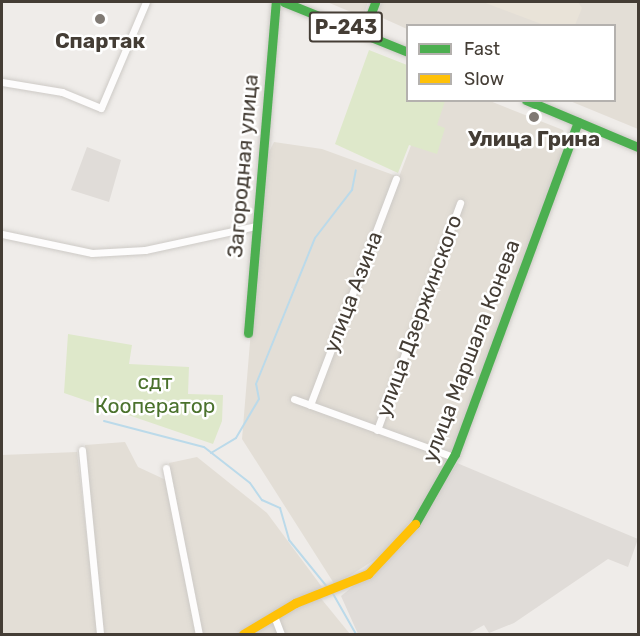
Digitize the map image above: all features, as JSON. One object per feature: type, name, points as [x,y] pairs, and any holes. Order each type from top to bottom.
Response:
[{"type":"main road","name":"Загородная улица","points":[[248,333],[276,2]]},
{"type":"main road","name":"Р-243","points":[[284,2],[406,51]]},
{"type":"main road","points":[[363,34],[375,2]]},
{"type":"main road","points":[[531,102],[639,147]]},
{"type":"main road","name":"улица Маршала Конева","points":[[243,634],[274,616],[368,574],[400,545],[453,457],[578,122]]},
{"type":"street","points":[[2,82],[62,93],[101,108],[146,2]]},
{"type":"street","name":"улица Азина","points":[[310,405],[396,179]]},
{"type":"street","name":"улица Дзержинского","points":[[377,430],[460,203]]},
{"type":"street","points":[[2,234],[92,253],[146,250],[256,226]]},
{"type":"street","points":[[294,399],[453,457]]},
{"type":"street","points":[[82,450],[100,634]]},
{"type":"street","points":[[166,468],[199,634]]},
{"type":"street","points":[[274,616],[281,634]]},
{"type":"shaded area","points":[[327,2],[368,2],[363,17]]},
{"type":"shaded area","points":[[382,2],[638,2],[638,129],[572,102],[616,102],[616,24],[406,24],[406,29],[376,15]]},
{"type":"shaded area","points":[[483,2],[578,2],[582,8],[575,24],[541,24]]},
{"type":"shaded area","points":[[428,102],[493,102],[563,130],[567,144],[455,448],[422,507],[387,552],[335,585],[242,439],[265,160],[274,142],[322,149],[399,177]]},
{"type":"shaded area","points":[[87,147],[121,160],[109,202],[71,190]]},
{"type":"shaded area","points":[[125,442],[138,467],[166,480],[196,634],[104,634],[85,445]]},
{"type":"shaded area","points":[[77,452],[98,634],[2,634],[2,455]]},
{"type":"shaded area","points":[[197,457],[267,513],[322,587],[239,634],[202,634],[169,463]]},
{"type":"shaded area","points":[[457,463],[638,539],[628,567],[608,559],[514,623],[489,633],[484,625],[468,634],[358,634],[341,596],[405,544]]},
{"type":"shaded area","points":[[319,596],[350,634],[285,634],[278,618],[284,611]]},
{"type":"shaded area","points":[[272,620],[279,634],[247,634]]},
{"type":"green space","points":[[369,50],[406,65],[406,102],[445,102],[437,125],[445,128],[437,154],[409,145],[398,173],[335,144]]},
{"type":"green space","name":"сдт Кооператор","points":[[68,334],[132,345],[129,364],[189,367],[188,394],[223,395],[222,421],[213,444],[64,393]]},
{"type":"waterway","points":[[211,453],[236,438],[259,399],[256,384],[315,238],[352,190],[356,170]]},
{"type":"waterway","points":[[104,421],[204,447],[250,483],[262,500],[280,508],[289,540],[328,588]]},
{"type":"waterway","points":[[332,592],[356,634]]},
{"type":"traffic: fast","points":[[248,333],[276,2]]},
{"type":"traffic: fast","points":[[284,2],[406,51]]},
{"type":"traffic: fast","points":[[363,34],[375,2]]},
{"type":"traffic: fast","points":[[531,102],[638,147]]},
{"type":"traffic: fast","points":[[415,524],[455,454],[578,122]]},
{"type":"traffic: slow","points":[[243,634],[295,603],[368,574],[415,524]]},
{"type":"place","name":"Спартак","points":[[100,19]]},
{"type":"place","name":"Улица Грина","points":[[534,117]]}]
